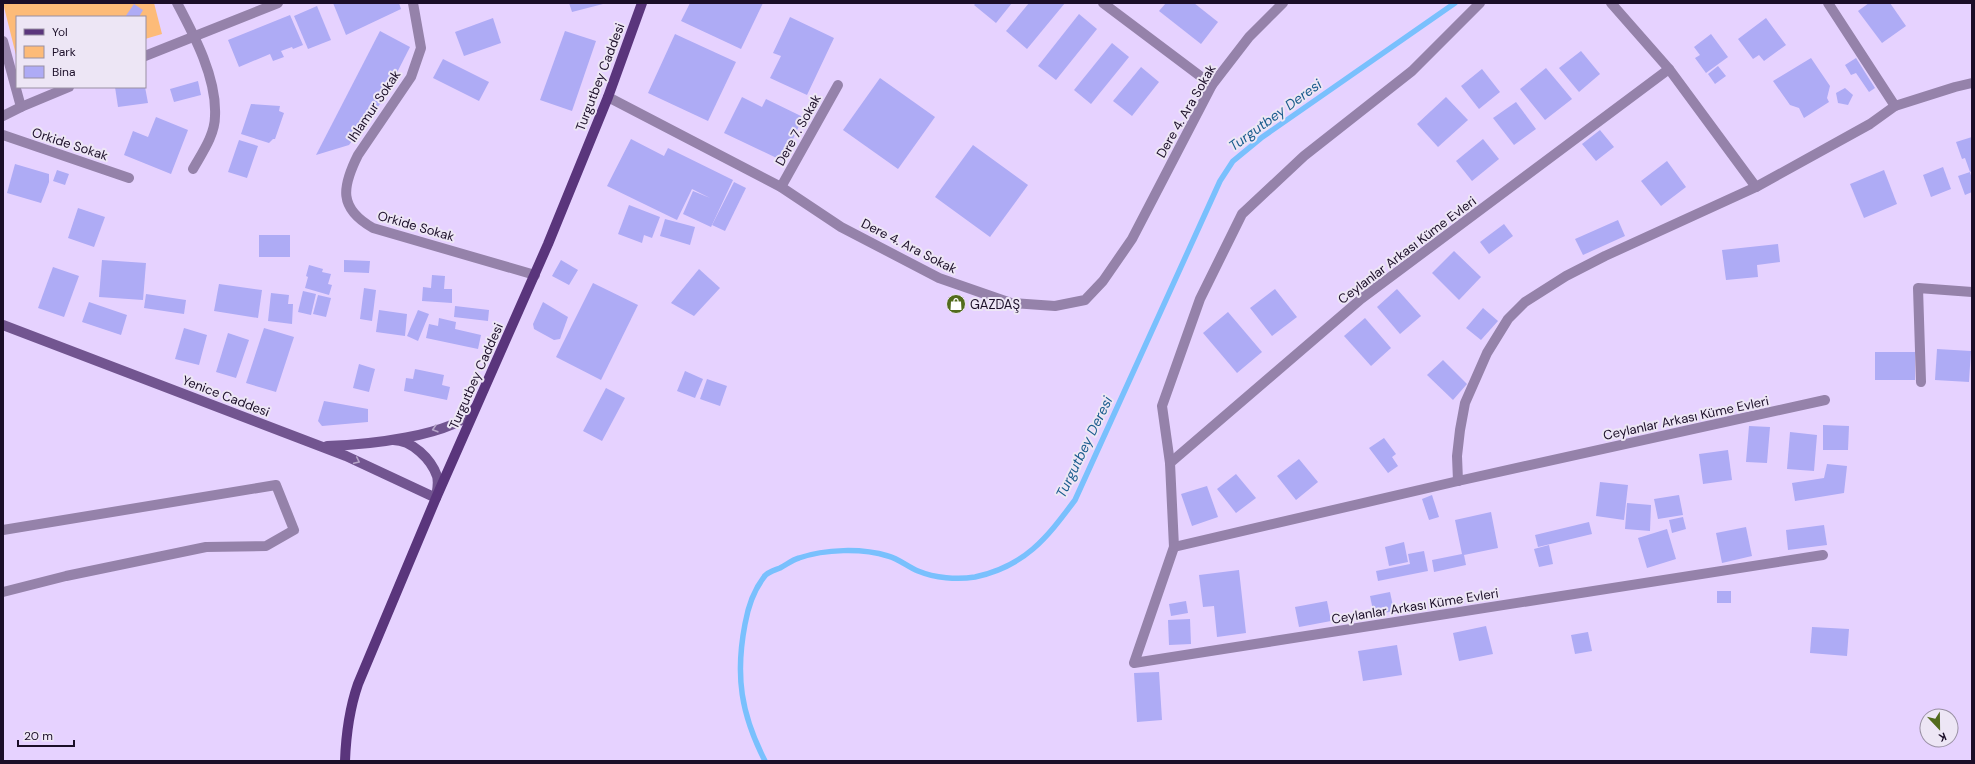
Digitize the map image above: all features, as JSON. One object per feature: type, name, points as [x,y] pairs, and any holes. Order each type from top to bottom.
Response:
[{"type":"main road","name":"Turgutbey Caddesi","points":[[345,761],[349,714],[358,684],[436,498],[535,275],[608,97],[642,3]]},
{"type":"street","points":[[177,3],[194,36],[213,87],[216,116],[210,138],[193,169]]},
{"type":"street","points":[[146,56],[278,3]]},
{"type":"street","name":"Ihlamur Sokak","points":[[358,155],[410,77],[421,48],[413,3]]},
{"type":"street","points":[[1103,3],[1212,85]]},
{"type":"street","name":"Dere 4. Ara Sokak","points":[[608,97],[781,187],[841,227],[939,278],[1011,303],[1055,306],[1085,300],[1103,281],[1132,239],[1212,85],[1249,37],[1283,3]]},
{"type":"street","name":"Ceylanlar Arkası Küme Evleri","points":[[1480,3],[1412,72],[1304,156],[1242,214],[1200,298],[1162,406],[1170,463],[1174,547],[1134,664],[1823,555]]},
{"type":"street","points":[[1611,3],[1669,69],[1756,187]]},
{"type":"street","points":[[1828,3],[1895,106]]},
{"type":"street","points":[[3,41],[21,107]]},
{"type":"street","name":"Ceylanlar Arkası Küme Evleri","points":[[1170,463],[1361,300],[1669,69]]},
{"type":"street","points":[[1458,481],[1457,456],[1465,403],[1487,353],[1508,319],[1525,302],[1592,262],[1756,187],[1870,124],[1895,106],[1956,86],[1972,83]]},
{"type":"street","name":"Dere 7. Sokak","points":[[781,187],[838,85]]},
{"type":"street","points":[[3,116],[67,88]]},
{"type":"street","name":"Orkide Sokak","points":[[3,136],[129,178]]},
{"type":"street","name":"Orkide Sokak","points":[[358,155],[351,169],[345,193],[349,207],[359,220],[373,228],[535,275]]},
{"type":"street","points":[[1921,382],[1918,288],[1972,292]]},
{"type":"street","name":"Yenice Caddesi","points":[[3,325],[321,446],[436,498]]},
{"type":"street","name":"Ceylanlar Arkası Küme Evleri","points":[[1174,547],[1458,481],[1825,400]]},
{"type":"street","points":[[321,446],[354,445],[393,440],[437,429],[468,416],[478,402]]},
{"type":"street","points":[[393,440],[399,440],[410,444],[430,464],[438,477],[436,498]]},
{"type":"street","points":[[3,530],[276,485],[294,530],[266,546],[206,547],[66,576],[3,592]]},
{"type":"green space","points":[[3,3],[154,3],[162,34],[146,39],[146,16],[16,16],[16,55]]},
{"type":"building","points":[[333,3],[399,3],[401,9],[346,35]]},
{"type":"building","points":[[569,3],[603,3],[603,4],[572,12]]},
{"type":"building","points":[[690,3],[763,3],[741,49],[681,21]]},
{"type":"building","points":[[976,3],[1012,3],[996,23],[974,5]]},
{"type":"building","points":[[1029,3],[1065,3],[1027,49],[1006,31]]},
{"type":"building","points":[[1166,3],[1194,3],[1218,22],[1201,44],[1159,11]]},
{"type":"building","points":[[1869,3],[1890,3],[1906,26],[1882,43],[1858,11]]},
{"type":"building","points":[[134,4],[143,10],[140,16],[126,16]]},
{"type":"building","points":[[317,6],[331,40],[308,49],[294,16]]},
{"type":"building","points":[[1079,14],[1097,29],[1056,80],[1038,66]]},
{"type":"building","points":[[290,15],[303,45],[293,49],[292,47],[281,51],[284,57],[273,61],[270,54],[239,67],[228,40]]},
{"type":"building","points":[[790,17],[834,38],[807,95],[770,78],[781,56],[773,53]]},
{"type":"building","points":[[493,18],[501,43],[464,56],[455,32]]},
{"type":"building","points":[[1766,18],[1786,45],[1764,61],[1759,55],[1753,59],[1738,39]]},
{"type":"building","points":[[380,31],[410,47],[383,100],[349,145],[316,155]]},
{"type":"building","points":[[565,31],[596,41],[572,111],[540,100]]},
{"type":"building","points":[[675,34],[736,62],[708,121],[648,93]]},
{"type":"building","points":[[1711,34],[1728,57],[1706,73],[1695,58],[1700,55],[1694,47]]},
{"type":"building","points":[[1112,43],[1129,57],[1091,104],[1074,90]]},
{"type":"building","points":[[1581,51],[1600,74],[1579,92],[1559,68]]},
{"type":"building","points":[[1811,58],[1830,86],[1827,98],[1829,102],[1804,118],[1799,108],[1790,105],[1773,81]]},
{"type":"building","points":[[1856,58],[1875,88],[1869,92],[1856,73],[1851,75],[1845,65]]},
{"type":"building","points":[[443,59],[489,82],[479,101],[433,78]]},
{"type":"building","points":[[1718,66],[1726,76],[1715,84],[1708,74]]},
{"type":"building","points":[[1141,67],[1159,82],[1132,116],[1113,101]]},
{"type":"building","points":[[1546,68],[1572,99],[1545,120],[1520,89]]},
{"type":"building","points":[[1482,69],[1500,92],[1479,109],[1461,86]]},
{"type":"building","points":[[880,78],[935,117],[898,169],[843,130]]},
{"type":"building","points":[[198,81],[201,95],[174,102],[170,89]]},
{"type":"building","points":[[115,88],[145,88],[148,103],[118,107]]},
{"type":"building","points":[[1845,88],[1853,95],[1848,105],[1838,103],[1836,93]]},
{"type":"building","points":[[742,97],[762,107],[766,99],[803,117],[783,161],[724,133]]},
{"type":"building","points":[[1446,97],[1468,120],[1438,147],[1417,124]]},
{"type":"building","points":[[1516,102],[1536,129],[1514,145],[1493,118]]},
{"type":"building","points":[[251,104],[280,106],[279,111],[284,113],[275,139],[269,143],[241,134]]},
{"type":"building","points":[[156,117],[188,130],[171,174],[124,155],[133,131],[148,137]]},
{"type":"building","points":[[1600,130],[1614,147],[1596,161],[1582,144]]},
{"type":"building","points":[[1972,137],[1972,171],[1970,172],[1965,158],[1962,159],[1956,142]]},
{"type":"building","points":[[631,139],[664,156],[668,148],[733,180],[711,227],[683,214],[693,191],[710,198],[692,189],[677,220],[607,186]]},
{"type":"building","points":[[1483,139],[1499,159],[1472,181],[1456,161]]},
{"type":"building","points":[[239,140],[258,146],[247,178],[228,172]]},
{"type":"building","points":[[973,145],[1028,185],[990,237],[935,197]]},
{"type":"building","points":[[1667,161],[1686,187],[1661,206],[1641,181]]},
{"type":"building","points":[[15,164],[49,174],[49,182],[41,203],[7,193]]},
{"type":"building","points":[[1943,167],[1951,189],[1931,197],[1923,175]]},
{"type":"building","points":[[57,170],[69,174],[65,185],[53,181]]},
{"type":"building","points":[[1884,170],[1897,204],[1864,218],[1850,184]]},
{"type":"building","points":[[1970,172],[1972,179],[1972,192],[1965,195],[1958,176]]},
{"type":"building","points":[[734,182],[746,188],[725,231],[712,225]]},
{"type":"building","points":[[629,205],[660,217],[652,238],[644,235],[642,243],[618,234]]},
{"type":"building","points":[[78,208],[105,217],[94,247],[68,238]]},
{"type":"building","points":[[665,219],[695,227],[690,245],[660,236]]},
{"type":"building","points":[[1618,220],[1625,236],[1583,255],[1575,239]]},
{"type":"building","points":[[1504,224],[1513,236],[1489,254],[1480,242]]},
{"type":"building","points":[[259,235],[290,235],[290,257],[259,257]]},
{"type":"building","points":[[1778,244],[1780,262],[1757,265],[1758,277],[1726,280],[1722,250]]},
{"type":"building","points":[[1454,251],[1481,277],[1459,300],[1432,273]]},
{"type":"building","points":[[102,260],[146,263],[143,300],[99,297]]},
{"type":"building","points":[[344,260],[370,261],[369,273],[344,272]]},
{"type":"building","points":[[561,260],[578,270],[569,285],[552,276]]},
{"type":"building","points":[[309,265],[323,269],[322,272],[331,274],[328,284],[332,285],[329,295],[305,288]]},
{"type":"building","points":[[53,267],[79,276],[64,317],[38,308]]},
{"type":"building","points":[[699,269],[720,288],[694,316],[671,303]]},
{"type":"building","points":[[432,275],[445,276],[444,289],[452,289],[452,303],[422,301],[423,287],[431,288]]},
{"type":"building","points":[[593,283],[638,305],[601,380],[556,357]]},
{"type":"building","points":[[219,284],[262,290],[258,318],[214,311]]},
{"type":"building","points":[[364,288],[376,290],[372,321],[360,319]]},
{"type":"building","points":[[1275,289],[1297,317],[1272,336],[1250,308]]},
{"type":"building","points":[[1397,289],[1421,316],[1400,334],[1377,307]]},
{"type":"building","points":[[303,291],[316,294],[311,315],[298,312]]},
{"type":"building","points":[[271,293],[289,295],[288,304],[293,304],[292,324],[268,321]]},
{"type":"building","points":[[146,294],[186,300],[184,314],[144,308]]},
{"type":"building","points":[[318,295],[331,298],[326,317],[313,314]]},
{"type":"building","points":[[89,302],[127,315],[121,335],[82,322]]},
{"type":"building","points":[[543,302],[568,317],[560,339],[554,340],[534,329],[533,324]]},
{"type":"building","points":[[455,306],[489,310],[488,321],[454,317]]},
{"type":"building","points":[[1483,308],[1498,321],[1481,340],[1466,328]]},
{"type":"building","points":[[379,310],[407,314],[405,336],[376,332]]},
{"type":"building","points":[[418,310],[429,314],[418,341],[407,336]]},
{"type":"building","points":[[1228,312],[1262,352],[1237,373],[1203,333]]},
{"type":"building","points":[[439,318],[456,322],[455,329],[481,335],[478,349],[426,338],[429,324],[438,326]]},
{"type":"building","points":[[1365,318],[1391,348],[1371,366],[1344,336]]},
{"type":"building","points":[[184,328],[207,335],[199,365],[175,359]]},
{"type":"building","points":[[264,328],[294,337],[276,392],[246,383]]},
{"type":"building","points":[[228,333],[249,340],[236,378],[216,372]]},
{"type":"building","points":[[1937,349],[1971,351],[1969,382],[1935,380]]},
{"type":"building","points":[[1875,352],[1915,352],[1915,380],[1875,380]]},
{"type":"building","points":[[1443,360],[1467,384],[1453,400],[1427,375]]},
{"type":"building","points":[[359,364],[375,369],[369,392],[353,388]]},
{"type":"building","points":[[415,369],[444,375],[442,385],[450,387],[447,400],[404,391],[406,378],[413,379]]},
{"type":"building","points":[[685,371],[703,379],[695,398],[677,391]]},
{"type":"building","points":[[707,379],[727,386],[720,406],[700,399]]},
{"type":"building","points":[[606,388],[625,398],[602,441],[583,431]]},
{"type":"building","points":[[324,401],[368,409],[368,422],[322,426],[318,421]]},
{"type":"building","points":[[1823,425],[1849,426],[1848,450],[1823,450]]},
{"type":"building","points":[[1749,426],[1770,427],[1767,463],[1746,462]]},
{"type":"building","points":[[1790,432],[1817,435],[1814,471],[1787,469]]},
{"type":"building","points":[[1384,438],[1396,454],[1392,457],[1398,466],[1388,473],[1369,448]]},
{"type":"building","points":[[1728,450],[1732,480],[1703,484],[1699,454]]},
{"type":"building","points":[[1299,459],[1318,482],[1296,500],[1277,476]]},
{"type":"building","points":[[1827,464],[1847,466],[1844,493],[1795,501],[1792,483],[1824,478]]},
{"type":"building","points":[[1236,474],[1256,498],[1236,513],[1217,489]]},
{"type":"building","points":[[1600,482],[1628,485],[1624,520],[1596,516]]},
{"type":"building","points":[[1207,486],[1218,517],[1192,526],[1181,494]]},
{"type":"building","points":[[1432,495],[1439,517],[1429,520],[1422,499]]},
{"type":"building","points":[[1679,495],[1683,515],[1658,519],[1654,499]]},
{"type":"building","points":[[1627,503],[1651,505],[1650,531],[1625,529]]},
{"type":"building","points":[[1491,512],[1498,548],[1464,555],[1466,565],[1434,572],[1432,560],[1462,554],[1455,520]]},
{"type":"building","points":[[1683,517],[1686,529],[1672,533],[1669,520]]},
{"type":"building","points":[[1589,522],[1592,534],[1538,547],[1535,535]]},
{"type":"building","points":[[1824,525],[1827,545],[1788,550],[1786,530]]},
{"type":"building","points":[[1746,527],[1752,556],[1722,563],[1716,533]]},
{"type":"building","points":[[1667,529],[1676,559],[1647,568],[1638,538]]},
{"type":"building","points":[[1404,542],[1408,562],[1389,566],[1385,547]]},
{"type":"building","points":[[1549,545],[1553,564],[1539,567],[1534,549]]},
{"type":"building","points":[[1424,551],[1428,571],[1378,581],[1376,571],[1410,564],[1408,554]]},
{"type":"building","points":[[1239,570],[1246,633],[1217,637],[1214,606],[1203,607],[1199,575]]},
{"type":"building","points":[[1717,591],[1731,591],[1731,603],[1717,603]]},
{"type":"building","points":[[1390,592],[1394,611],[1374,615],[1370,596]]},
{"type":"building","points":[[1186,601],[1188,613],[1171,616],[1169,604]]},
{"type":"building","points":[[1327,601],[1331,621],[1299,627],[1295,607]]},
{"type":"building","points":[[1190,619],[1191,644],[1169,645],[1168,620]]},
{"type":"building","points":[[1486,626],[1493,654],[1459,661],[1453,633]]},
{"type":"building","points":[[1812,627],[1849,629],[1847,656],[1810,653]]},
{"type":"building","points":[[1588,632],[1592,651],[1575,654],[1571,635]]},
{"type":"building","points":[[1397,645],[1402,675],[1363,681],[1358,651]]},
{"type":"building","points":[[1159,672],[1162,720],[1137,722],[1134,673]]},
{"type":"waterway","name":"Turgutbey Deresi","points":[[765,761],[750,727],[745,711],[741,678],[742,643],[748,611],[754,593],[765,575],[794,560],[809,555],[832,551],[855,551],[878,553],[888,556],[918,571],[932,575],[946,578],[968,578],[1008,566],[1033,549],[1044,539],[1075,500],[1220,181],[1233,161],[1261,138],[1455,3]]},
{"type":"place","name":"GAZDAŞ","points":[[956,304]]}]
